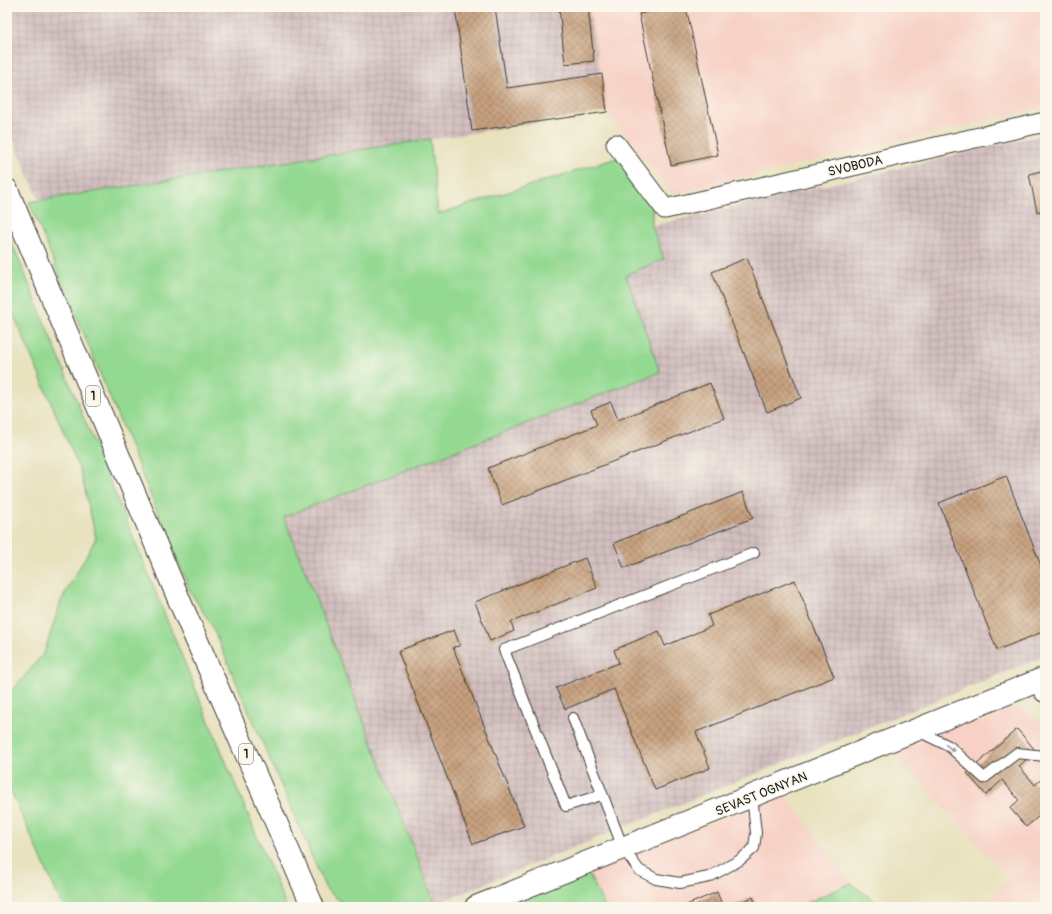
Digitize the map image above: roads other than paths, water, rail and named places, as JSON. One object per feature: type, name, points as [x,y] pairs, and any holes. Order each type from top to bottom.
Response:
[{"type":"main road","name":"1","points":[[7,190],[180,602],[313,907]]},
{"type":"main road","name":"SEVAST OGNYAN","points":[[476,907],[916,730],[1043,683]]},
{"type":"street","name":"SVOBODA","points":[[616,144],[665,209],[1045,122]]},
{"type":"lane","points":[[601,795],[566,806],[504,650],[754,553]]},
{"type":"lane","points":[[573,718],[601,795],[623,848],[639,870],[656,879],[680,882],[709,877],[740,860],[754,848],[756,833],[752,796]]},
{"type":"lane","points":[[916,730],[949,746],[984,778],[1017,753],[1045,756]]}]
